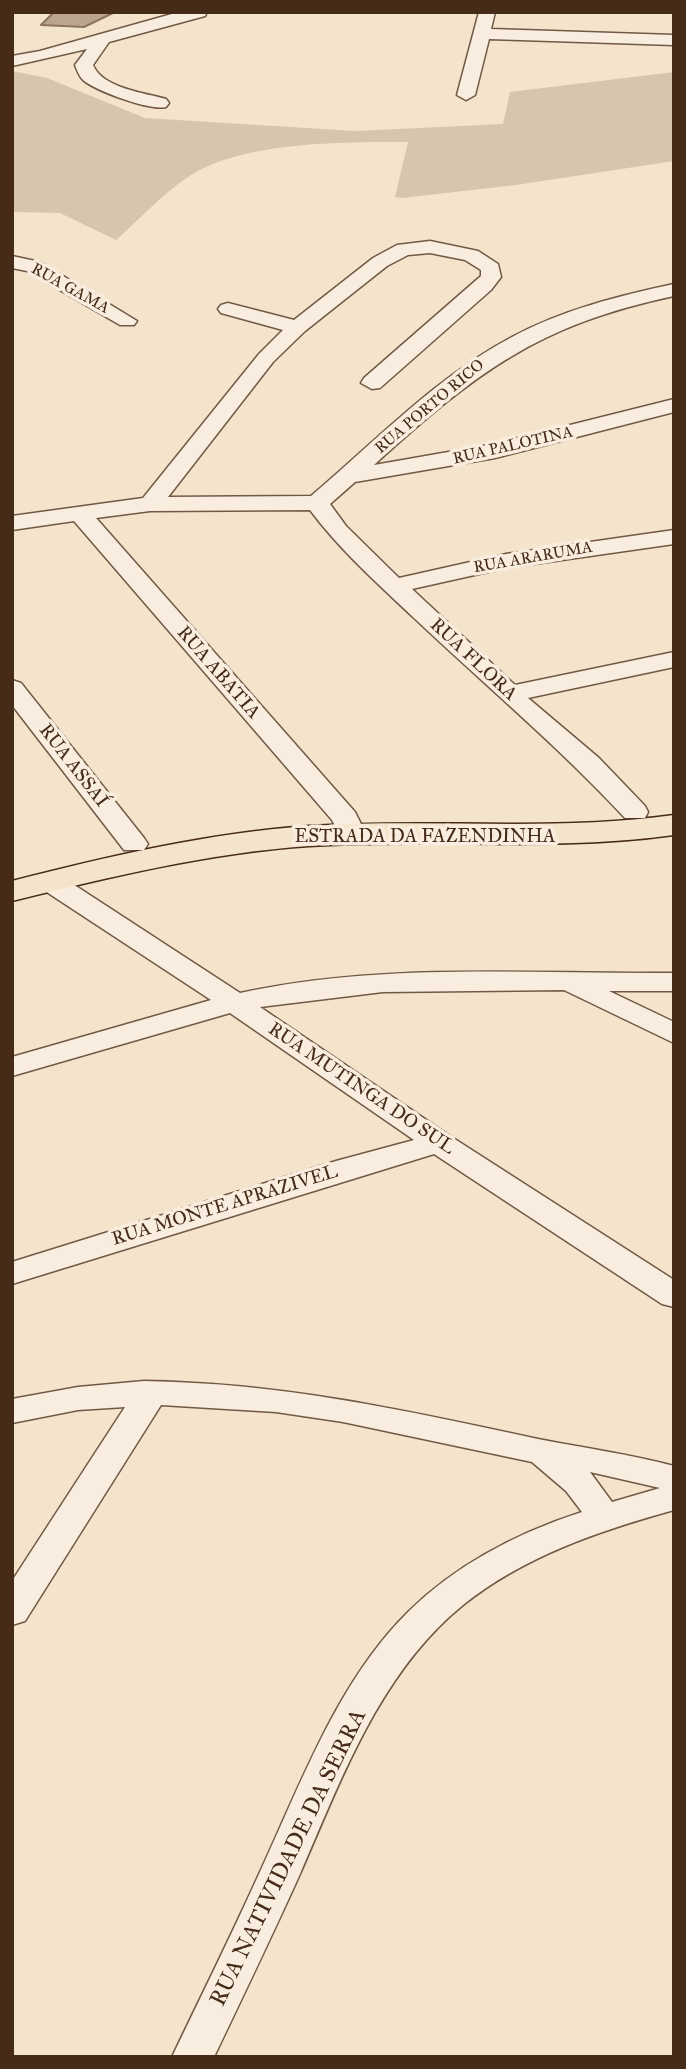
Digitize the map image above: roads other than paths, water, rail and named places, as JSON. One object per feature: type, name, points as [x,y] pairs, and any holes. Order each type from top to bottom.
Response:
[{"type":"main road","name":"ESTRADA DA FAZENDINHA","points":[[12,871],[134,844],[243,826],[506,823],[674,806]]},
{"type":"main road","name":"ESTRADA DA FAZENDINHA","points":[[12,891],[201,848],[349,826],[533,838],[640,831],[674,825]]},
{"type":"street","points":[[12,61],[76,47],[199,12]]},
{"type":"street","points":[[466,95],[486,12]]},
{"type":"street","points":[[482,34],[674,40]]},
{"type":"street","points":[[104,38],[84,65],[88,75],[105,86],[160,103]]},
{"type":"street","points":[[150,504],[266,358],[298,327],[380,262],[404,249],[443,248],[484,261],[491,268],[491,278],[484,286],[372,383]]},
{"type":"street","name":"RUA GAMA","points":[[12,262],[33,266],[127,321]]},
{"type":"street","points":[[12,268],[33,266]]},
{"type":"street","name":"RUA PORTO RICO","points":[[317,503],[460,380],[519,341],[593,310],[674,290]]},
{"type":"street","points":[[228,309],[298,327]]},
{"type":"street","name":"RUA PALOTINA","points":[[350,476],[495,451],[674,405]]},
{"type":"street","points":[[12,523],[150,504],[317,503]]},
{"type":"street","name":"RUA FLORA","points":[[317,503],[338,531],[394,586],[590,764],[635,812]]},
{"type":"street","name":"RUA ABATIA","points":[[80,514],[349,826]]},
{"type":"street","name":"RUA ARARUMA","points":[[394,586],[506,561],[674,537]]},
{"type":"street","points":[[510,694],[674,659]]},
{"type":"street","name":"RUA ASSAÍ","points":[[12,688],[134,844]]},
{"type":"street","name":"RUA MUTINGA DO SUL","points":[[49,881],[145,941],[439,1143],[674,1296]]},
{"type":"street","points":[[581,983],[674,1034]]},
{"type":"street","points":[[12,1067],[234,1002],[336,986],[669,983],[662,1000],[674,1016]]},
{"type":"street","name":"RUA MONTE APRAZIVEL","points":[[12,1273],[347,1168],[439,1143]]},
{"type":"street","points":[[12,1410],[52,1401],[151,1393],[260,1397],[457,1430],[540,1452],[616,1464],[674,1479]]},
{"type":"street","points":[[12,1611],[151,1393]]},
{"type":"street","points":[[540,1452],[576,1476],[592,1496],[602,1517]]},
{"type":"street","name":"RUA NATIVIDADE DA SERRA","points":[[193,2057],[321,1781],[362,1705],[403,1645],[448,1597],[519,1551],[602,1517],[674,1497]]}]
